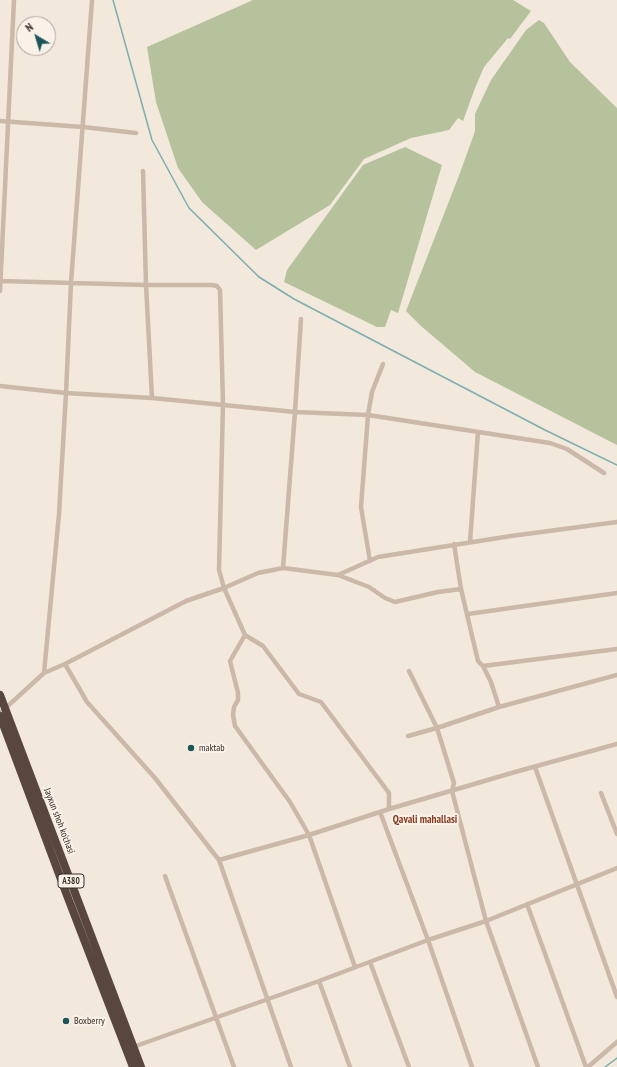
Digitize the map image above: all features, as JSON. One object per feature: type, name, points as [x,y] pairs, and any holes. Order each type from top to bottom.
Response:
[{"type":"highway","name":"Jayxun shoh ko'chasi","points":[[0,695],[2,710],[141,1067]]},
{"type":"highway","name":"Jayxun shoh ko'chasi","points":[[0,716],[133,1067]]},
{"type":"street","points":[[0,291],[14,0]]},
{"type":"street","points":[[44,673],[59,514],[71,283],[92,0]]},
{"type":"street","points":[[0,121],[83,127],[136,133]]},
{"type":"street","points":[[143,171],[146,285],[152,398]]},
{"type":"street","points":[[0,281],[146,285],[212,285],[217,286],[220,290],[223,404],[219,570],[224,588],[245,635],[263,646],[299,694],[321,702],[389,793],[389,809]]},
{"type":"street","points":[[283,568],[296,412],[301,319]]},
{"type":"street","points":[[370,560],[361,507],[368,415],[372,392],[382,364]]},
{"type":"street","points":[[0,386],[66,393],[223,404],[296,412],[368,415],[550,443],[567,449],[604,473]]},
{"type":"street","points":[[470,542],[478,432]]},
{"type":"street","points":[[338,575],[378,557],[454,544],[617,522]]},
{"type":"street","points":[[454,544],[462,589],[478,661],[483,666],[491,682],[499,707]]},
{"type":"street","points":[[2,710],[44,673],[65,664],[186,602],[258,574],[283,568],[338,575],[369,587],[385,598],[395,602],[438,592],[462,589]]},
{"type":"street","points":[[468,614],[617,593]]},
{"type":"street","points":[[245,635],[230,662],[238,693],[238,700],[234,707],[233,715],[235,726],[290,802],[309,835],[354,967]]},
{"type":"street","points":[[483,666],[617,649]]},
{"type":"street","points":[[65,664],[87,702],[155,778],[219,860],[266,999],[291,1067]]},
{"type":"street","points":[[409,670],[437,728],[454,783],[452,791],[486,921],[538,1067]]},
{"type":"street","points":[[408,736],[499,707],[617,675]]},
{"type":"street","points":[[219,860],[309,835],[389,809],[515,772],[617,744]]},
{"type":"street","points":[[535,767],[617,997]]},
{"type":"street","points":[[601,792],[617,834]]},
{"type":"street","points":[[380,812],[428,940],[472,1067]]},
{"type":"street","points":[[133,1046],[319,981],[428,940],[486,921],[617,868]]},
{"type":"street","points":[[165,876],[234,1067]]},
{"type":"street","points":[[527,904],[587,1067],[617,1042]]},
{"type":"street","points":[[370,962],[408,1067]]},
{"type":"street","points":[[319,981],[350,1067]]},
{"type":"green space","points":[[253,0],[513,0],[531,11],[510,39],[508,38],[484,67],[463,121],[458,118],[449,130],[411,138],[364,159],[330,205],[256,250],[202,202],[178,168],[156,102],[147,47]]},
{"type":"green space","points":[[539,20],[544,23],[570,62],[617,108],[617,445],[475,372],[421,326],[406,311],[475,131],[475,114],[491,80],[526,30]]},
{"type":"green space","points":[[405,147],[442,165],[398,313],[391,310],[385,327],[377,327],[284,282],[287,270],[363,165]]},
{"type":"waterway","points":[[113,0],[152,140],[189,208],[259,277],[294,299],[545,430],[617,465]]},
{"type":"waterway","points":[[605,1067],[617,1058]]},
{"type":"place","name":"maktab","points":[[191,748]]},
{"type":"place","name":"Boxberry","points":[[66,1021]]},
{"type":"district","name":"Qavali mahallasi","points":[[425,820]]}]
